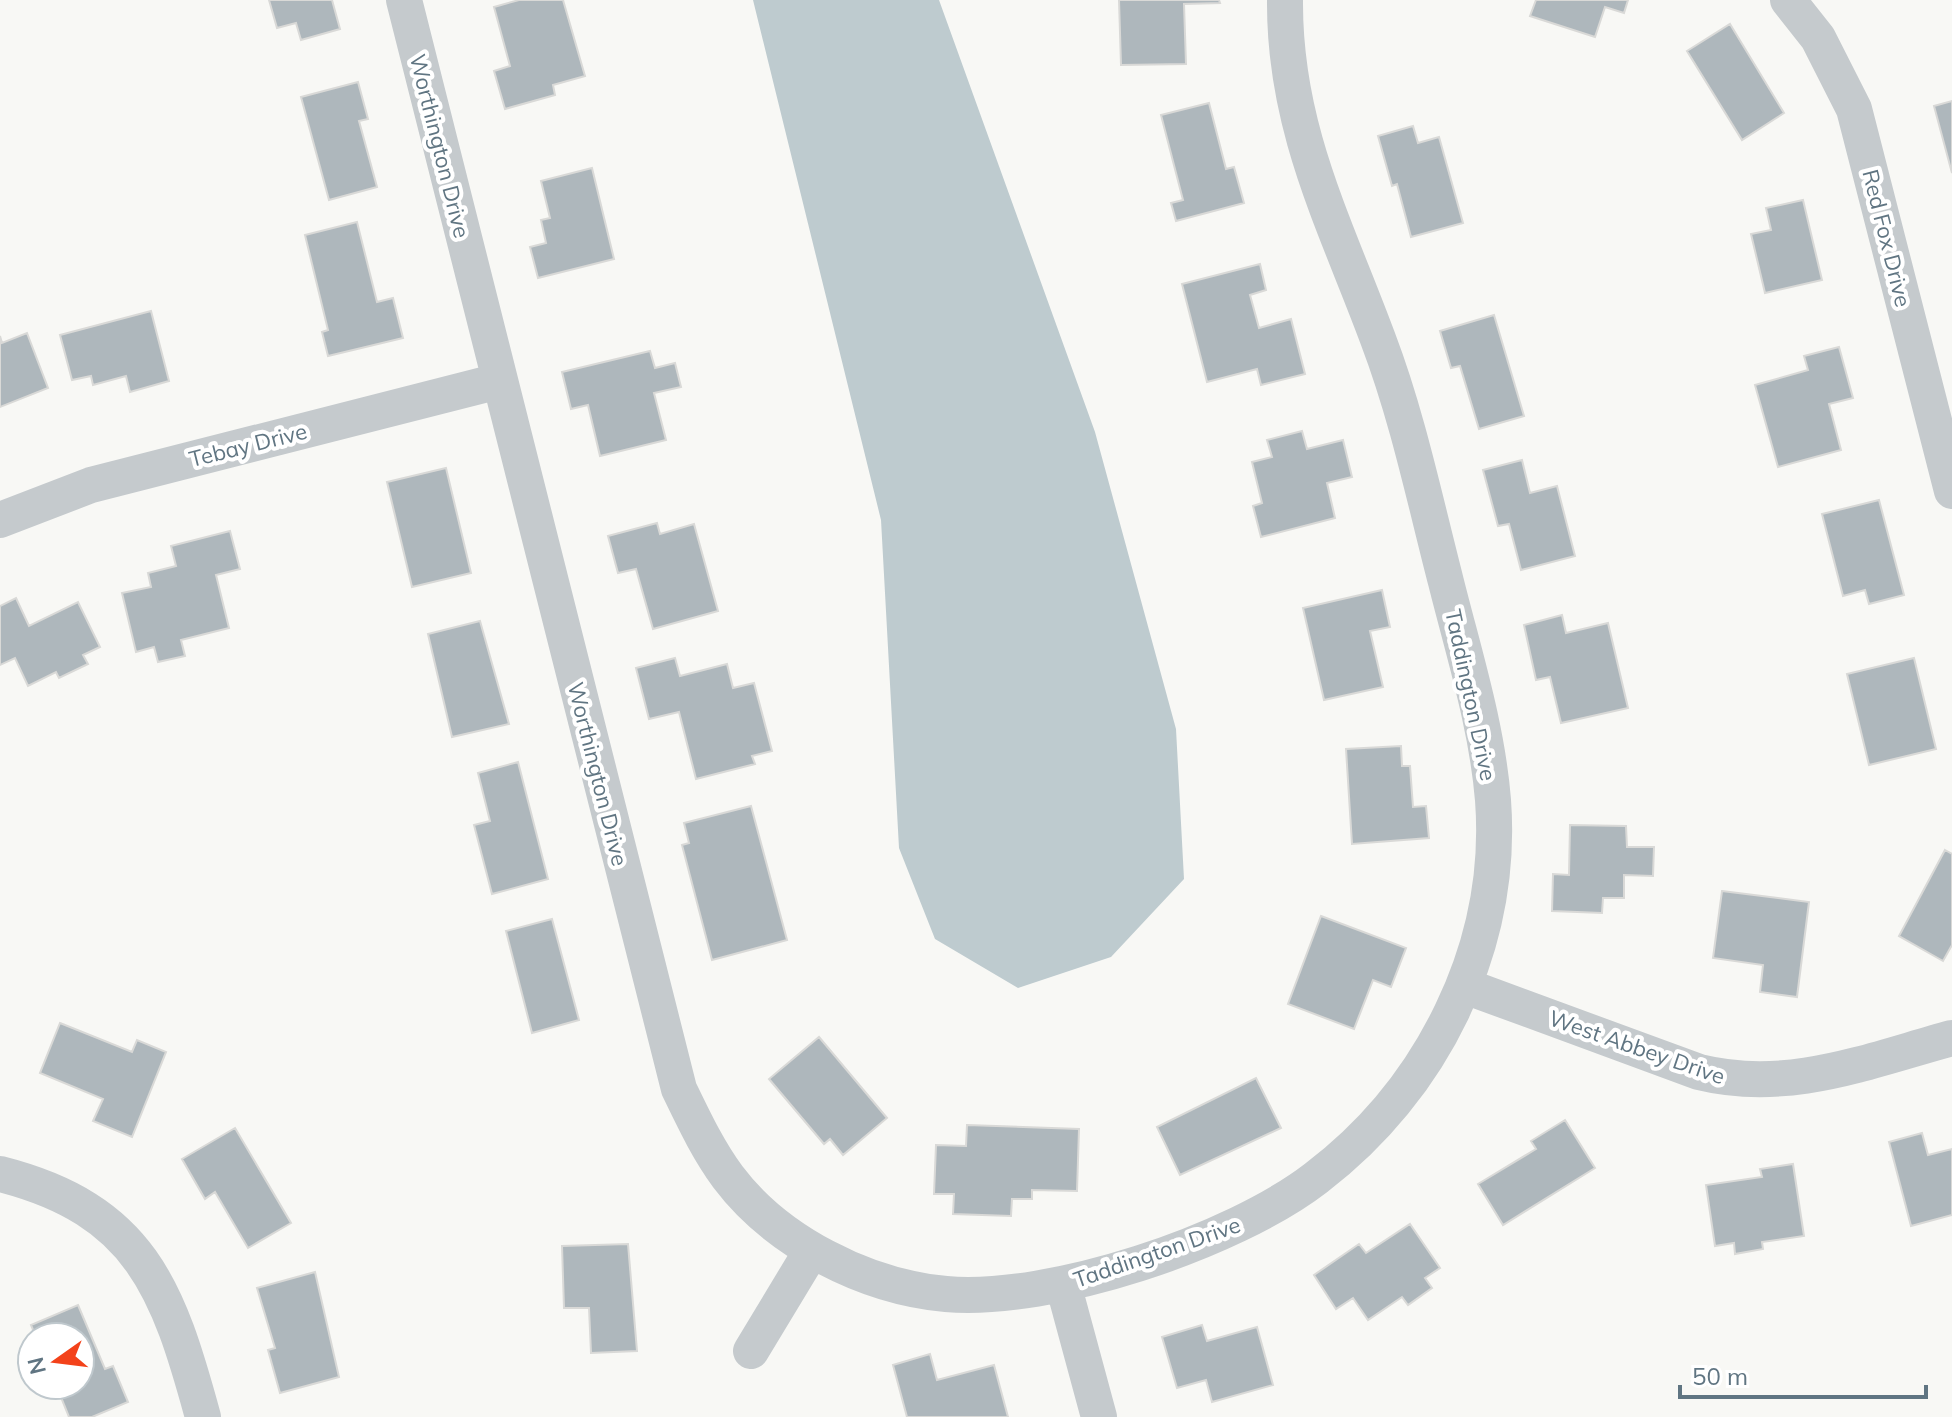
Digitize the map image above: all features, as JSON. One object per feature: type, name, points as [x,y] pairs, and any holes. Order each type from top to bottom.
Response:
[{"type":"street","name":"Worthington Drive","points":[[404,0],[679,1089],[702,1136],[730,1180],[767,1217],[812,1250],[858,1272],[926,1292],[972,1296],[1018,1294],[1063,1284]]},
{"type":"street","name":"Taddington Drive","points":[[1063,1284],[1176,1249],[1253,1219],[1294,1195],[1344,1157],[1408,1088],[1465,986],[1487,904],[1493,846],[1493,803],[1486,742],[1406,423],[1379,340],[1316,185],[1300,127],[1288,62],[1285,0]]},
{"type":"street","name":"Red Fox Drive","points":[[1788,0],[1818,38],[1854,109],[1952,491]]},
{"type":"street","name":"Tebay Drive","points":[[0,520],[91,485],[499,381]]},
{"type":"street","name":"West Abbey Drive","points":[[1465,986],[1699,1072],[1727,1079],[1785,1081],[1952,1038]]},
{"type":"street","points":[[0,1174],[41,1185],[82,1205],[123,1238],[146,1265],[166,1299],[181,1337],[203,1417]]},
{"type":"street","points":[[751,1351],[812,1250]]},
{"type":"street","points":[[1063,1284],[1099,1417]]},
{"type":"shaded area","points":[[753,0],[939,0],[1095,432],[1176,729],[1184,879],[1111,957],[1018,988],[935,939],[899,848],[881,520]]},
{"type":"building","points":[[269,0],[332,0],[340,29],[301,40],[296,23],[277,28]]},
{"type":"building","points":[[519,0],[563,0],[585,76],[553,85],[555,95],[505,109],[494,71],[510,66],[494,7]]},
{"type":"building","points":[[1119,0],[1219,0],[1220,3],[1184,4],[1186,64],[1121,65]]},
{"type":"building","points":[[1536,0],[1628,0],[1624,13],[1605,7],[1595,37],[1530,16]]},
{"type":"building","points":[[1730,24],[1784,113],[1742,140],[1687,51]]},
{"type":"building","points":[[358,82],[368,119],[359,121],[377,187],[329,200],[301,97]]},
{"type":"building","points":[[1952,101],[1952,173],[1934,106]]},
{"type":"building","points":[[1209,103],[1226,169],[1234,167],[1244,203],[1176,221],[1171,203],[1183,200],[1161,115]]},
{"type":"building","points":[[1413,126],[1418,143],[1439,137],[1463,223],[1411,237],[1397,184],[1392,186],[1378,136]]},
{"type":"building","points":[[592,168],[614,259],[538,278],[530,247],[546,243],[541,220],[550,218],[541,181]]},
{"type":"building","points":[[1803,200],[1822,280],[1765,293],[1751,234],[1771,230],[1766,208]]},
{"type":"building","points":[[357,222],[377,302],[393,298],[403,338],[328,356],[322,332],[328,330],[305,235]]},
{"type":"building","points":[[1260,264],[1266,290],[1250,295],[1259,328],[1291,319],[1305,374],[1261,385],[1257,369],[1207,382],[1182,284]]},
{"type":"building","points":[[151,311],[169,381],[130,392],[126,376],[93,385],[91,376],[72,380],[60,335]]},
{"type":"building","points":[[1494,315],[1524,416],[1479,429],[1460,366],[1451,368],[1440,331]]},
{"type":"building","points":[[27,333],[48,388],[0,407],[0,336],[2,343]]},
{"type":"building","points":[[1839,347],[1853,398],[1829,404],[1841,450],[1778,467],[1755,385],[1808,370],[1804,356]]},
{"type":"building","points":[[650,351],[655,368],[675,363],[681,387],[654,393],[666,440],[600,456],[588,405],[571,409],[562,372]]},
{"type":"building","points":[[1302,431],[1307,449],[1343,440],[1352,477],[1327,483],[1335,518],[1261,537],[1253,506],[1262,503],[1252,462],[1272,457],[1267,440]]},
{"type":"building","points":[[1522,460],[1530,493],[1557,486],[1575,556],[1521,570],[1509,524],[1498,526],[1483,470]]},
{"type":"building","points":[[446,468],[471,573],[412,587],[387,482]]},
{"type":"building","points":[[1879,500],[1904,595],[1869,604],[1865,590],[1843,596],[1822,514]]},
{"type":"building","points":[[657,523],[660,534],[694,524],[718,611],[653,629],[636,569],[618,573],[608,536]]},
{"type":"building","points":[[230,531],[240,569],[216,575],[229,628],[181,640],[185,656],[158,662],[154,647],[136,652],[122,593],[151,587],[148,573],[176,566],[171,546]]},
{"type":"building","points":[[1382,590],[1390,627],[1370,631],[1383,687],[1324,700],[1303,608]]},
{"type":"building","points":[[16,598],[29,626],[78,602],[100,647],[83,655],[88,664],[59,678],[56,672],[28,686],[15,658],[0,665],[0,606]]},
{"type":"building","points":[[1562,615],[1566,633],[1608,623],[1628,708],[1561,723],[1550,677],[1536,680],[1524,625]]},
{"type":"building","points":[[480,621],[509,724],[452,737],[428,634]]},
{"type":"building","points":[[675,658],[680,676],[727,664],[733,688],[754,683],[772,751],[752,756],[755,764],[696,779],[679,712],[649,719],[636,668]]},
{"type":"building","points":[[1914,658],[1936,749],[1869,765],[1847,674]]},
{"type":"building","points":[[1401,746],[1402,766],[1410,766],[1413,807],[1426,806],[1429,838],[1352,844],[1346,749]]},
{"type":"building","points":[[518,762],[548,879],[492,894],[474,825],[490,821],[478,773]]},
{"type":"building","points":[[751,806],[787,940],[712,960],[682,845],[689,843],[684,823]]},
{"type":"building","points":[[1570,825],[1626,826],[1627,847],[1654,847],[1653,876],[1624,875],[1624,898],[1603,898],[1602,913],[1552,911],[1553,874],[1569,875]]},
{"type":"building","points":[[1945,850],[1952,854],[1952,945],[1943,961],[1899,936]]},
{"type":"building","points":[[1722,891],[1809,902],[1797,997],[1760,992],[1763,965],[1713,958]]},
{"type":"building","points":[[1321,916],[1406,948],[1391,987],[1373,980],[1354,1029],[1288,1004]]},
{"type":"building","points":[[552,919],[579,1020],[532,1033],[506,931]]},
{"type":"building","points":[[60,1023],[132,1052],[137,1040],[166,1052],[132,1137],[93,1121],[103,1099],[40,1073]]},
{"type":"building","points":[[819,1037],[887,1118],[843,1155],[830,1139],[824,1144],[769,1079]]},
{"type":"building","points":[[1256,1078],[1281,1128],[1180,1175],[1157,1127]]},
{"type":"building","points":[[1565,1120],[1595,1168],[1503,1225],[1478,1184],[1536,1149],[1531,1141]]},
{"type":"building","points":[[967,1125],[1079,1129],[1077,1191],[1032,1190],[1032,1199],[1012,1199],[1011,1216],[953,1214],[954,1194],[934,1194],[936,1145],[966,1146]]},
{"type":"building","points":[[235,1128],[291,1223],[248,1248],[215,1192],[205,1199],[182,1159]]},
{"type":"building","points":[[1922,1133],[1928,1155],[1952,1149],[1952,1215],[1911,1226],[1889,1142]]},
{"type":"building","points":[[1793,1164],[1804,1236],[1762,1242],[1763,1249],[1735,1254],[1734,1243],[1715,1246],[1706,1185],[1762,1177],[1760,1169]]},
{"type":"building","points":[[1410,1224],[1440,1268],[1425,1278],[1432,1288],[1408,1305],[1402,1297],[1368,1320],[1353,1298],[1336,1309],[1314,1275],[1359,1244],[1366,1253]]},
{"type":"building","points":[[628,1244],[637,1351],[591,1353],[589,1308],[564,1308],[562,1246]]},
{"type":"building","points":[[315,1272],[339,1377],[280,1393],[268,1350],[275,1348],[257,1288]]},
{"type":"building","points":[[78,1305],[85,1321],[40,1321]]},
{"type":"building","points":[[1202,1325],[1207,1341],[1257,1327],[1273,1385],[1212,1402],[1206,1380],[1177,1388],[1162,1337]]},
{"type":"building","points":[[96,1348],[105,1369],[113,1366],[128,1402],[92,1417],[69,1417],[62,1401],[96,1401]]},
{"type":"building","points":[[930,1354],[937,1380],[994,1365],[1008,1417],[907,1417],[893,1365]]}]
